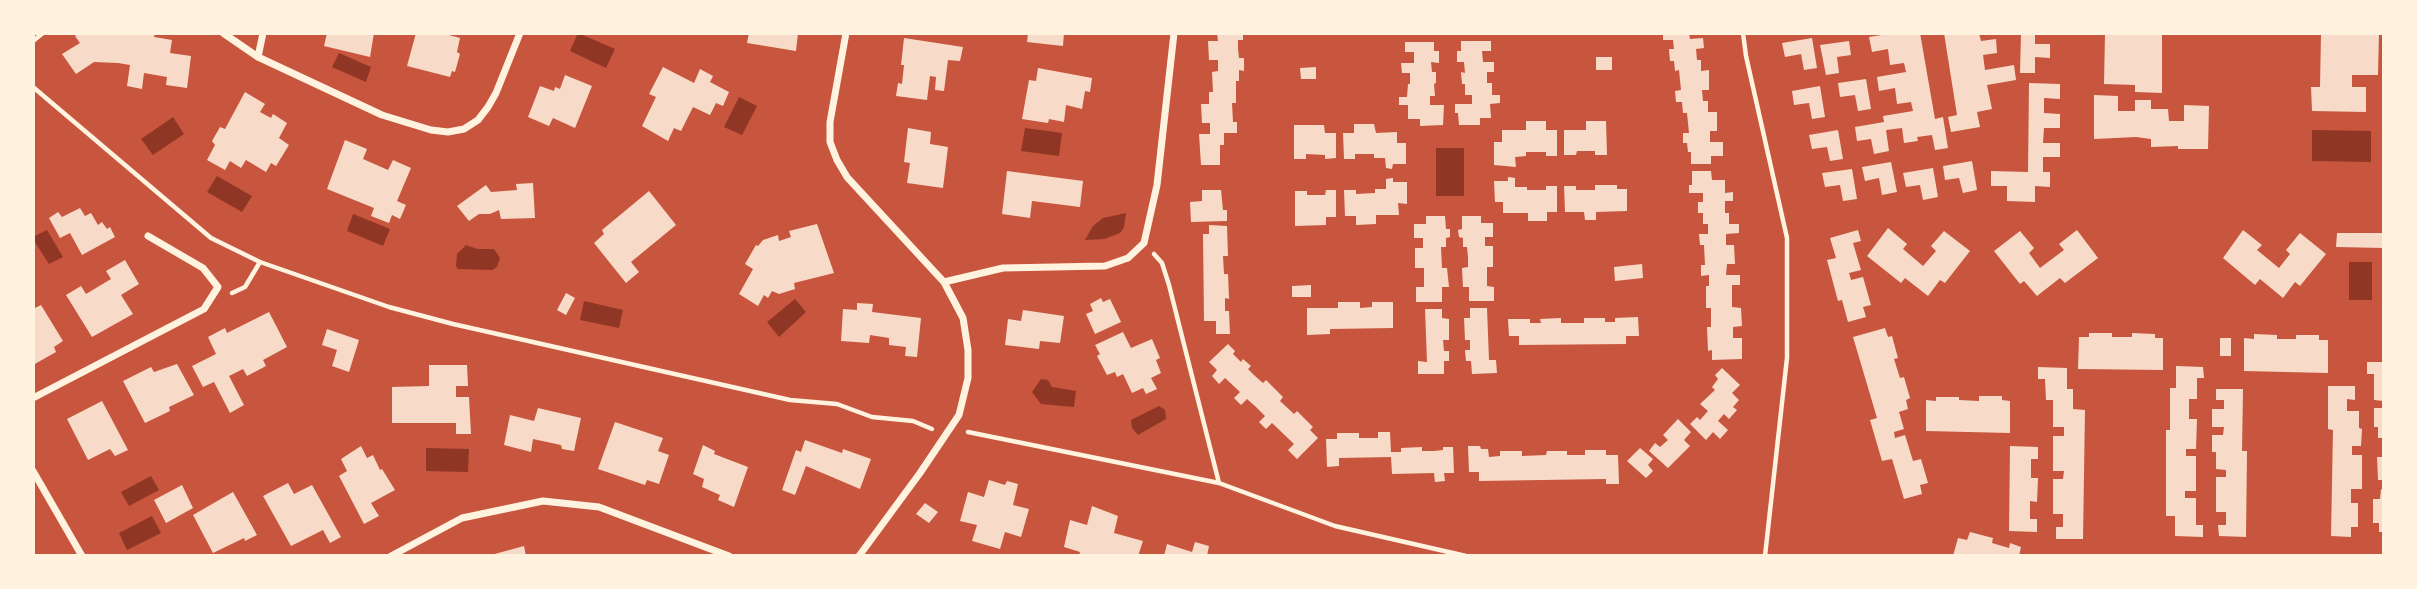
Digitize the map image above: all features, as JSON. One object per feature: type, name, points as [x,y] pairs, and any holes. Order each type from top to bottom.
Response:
[{"type":"street","points":[[223,33],[258,57],[382,115],[431,130],[448,132],[464,129],[478,120],[496,93],[520,33]]},
{"type":"street","points":[[258,57],[263,33]]},
{"type":"street","points":[[846,33],[830,122],[830,142],[836,160],[847,177],[944,282],[963,318],[968,351],[968,378],[959,415],[859,556]]},
{"type":"street","points":[[944,282],[1003,268],[1105,265],[1128,258],[1144,243],[1157,185],[1174,33]]},
{"type":"street","points":[[33,398],[204,309],[218,287],[203,268],[148,236]]},
{"type":"street","points":[[33,471],[82,556]]},
{"type":"street","points":[[391,556],[462,518],[543,501],[599,508],[729,556]]},
{"type":"path","points":[[33,41],[43,33]]},
{"type":"path","points":[[1743,33],[1787,238],[1787,358],[1765,556]]},
{"type":"path","points":[[33,88],[211,238],[260,262],[389,307],[453,324],[790,400],[836,404],[872,417],[913,421],[934,430]]},
{"type":"path","points":[[1144,243],[1162,263],[1219,483]]},
{"type":"path","points":[[969,432],[1219,483],[1335,526],[1465,556]]},
{"type":"shaded area","points":[[578,33],[615,49],[606,68],[570,51]]},
{"type":"shaded area","points":[[339,53],[371,67],[366,82],[332,67]]},
{"type":"shaded area","points":[[739,97],[757,106],[742,135],[724,127]]},
{"type":"shaded area","points":[[173,117],[184,134],[153,155],[141,139]]},
{"type":"shaded area","points":[[1025,128],[1062,133],[1059,156],[1021,151]]},
{"type":"shaded area","points":[[2312,130],[2371,131],[2371,162],[2312,161]]},
{"type":"shaded area","points":[[1436,148],[1464,148],[1464,196],[1436,196]]},
{"type":"shaded area","points":[[217,176],[252,196],[242,212],[207,192]]},
{"type":"shaded area","points":[[1126,213],[1124,227],[1120,233],[1104,239],[1085,240],[1093,226],[1103,218]]},
{"type":"shaded area","points":[[353,214],[390,229],[383,246],[347,231]]},
{"type":"shaded area","points":[[47,230],[63,257],[49,264],[33,239]]},
{"type":"shaded area","points":[[466,245],[477,249],[494,249],[500,258],[497,267],[492,270],[458,269],[457,254]]},
{"type":"shaded area","points":[[2349,262],[2372,262],[2372,300],[2349,300]]},
{"type":"shaded area","points":[[795,299],[806,312],[779,337],[767,322]]},
{"type":"shaded area","points":[[584,301],[623,310],[619,328],[580,320]]},
{"type":"shaded area","points":[[1041,379],[1048,380],[1052,387],[1076,391],[1074,407],[1041,404],[1032,392]]},
{"type":"shaded area","points":[[1159,406],[1165,410],[1166,419],[1138,435],[1132,428],[1131,420]]},
{"type":"shaded area","points":[[426,448],[469,449],[468,472],[426,471]]},
{"type":"shaded area","points":[[151,476],[159,490],[129,506],[121,492]]},
{"type":"shaded area","points":[[152,516],[161,533],[127,550],[119,533]]},
{"type":"building","points":[[79,33],[155,33],[154,37],[172,40],[170,53],[191,56],[187,88],[166,85],[167,77],[144,73],[142,89],[127,86],[130,65],[118,63],[94,62],[76,74],[62,54],[80,43],[75,36]]},
{"type":"building","points":[[327,33],[374,33],[370,57],[324,46]]},
{"type":"building","points":[[416,33],[442,33],[460,38],[457,52],[460,54],[455,72],[452,71],[450,77],[407,66]]},
{"type":"building","points":[[749,33],[798,33],[796,51],[747,43]]},
{"type":"building","points":[[1028,33],[1064,33],[1063,46],[1027,42]]},
{"type":"building","points":[[1217,33],[1243,33],[1243,40],[1238,40],[1238,49],[1239,58],[1244,58],[1244,71],[1239,70],[1236,103],[1232,103],[1233,122],[1237,122],[1237,133],[1224,133],[1224,145],[1220,145],[1220,165],[1201,165],[1199,134],[1210,134],[1210,123],[1202,123],[1201,104],[1209,104],[1209,92],[1213,92],[1212,72],[1218,71],[1218,60],[1209,60],[1208,41],[1218,41]]},
{"type":"building","points":[[1663,33],[1689,33],[1690,39],[1703,38],[1704,48],[1696,49],[1697,60],[1701,60],[1701,71],[1709,70],[1709,90],[1702,90],[1703,101],[1708,101],[1708,112],[1717,112],[1717,131],[1710,131],[1710,142],[1723,142],[1723,156],[1711,156],[1711,164],[1691,164],[1691,152],[1688,152],[1687,143],[1683,143],[1683,133],[1689,133],[1687,113],[1683,113],[1682,102],[1676,102],[1675,91],[1681,90],[1679,70],[1675,71],[1674,61],[1670,61],[1669,49],[1674,49],[1673,40],[1663,40]]},
{"type":"building","points":[[1920,33],[1935,119],[1943,117],[1948,148],[1935,150],[1932,135],[1917,137],[1918,141],[1904,143],[1902,128],[1886,130],[1889,151],[1874,154],[1871,139],[1857,141],[1855,127],[1884,122],[1883,116],[1913,111],[1911,102],[1897,104],[1895,88],[1879,91],[1877,77],[1906,72],[1904,63],[1890,65],[1888,49],[1872,52],[1869,37]]},
{"type":"building","points":[[1944,33],[1979,33],[1981,41],[1996,39],[1997,53],[1983,55],[1985,70],[2014,65],[2016,80],[1987,85],[1992,109],[1977,112],[1980,127],[1951,132],[1948,117],[1957,115]]},
{"type":"building","points":[[2021,33],[2035,33],[2035,44],[2050,44],[2050,58],[2035,57],[2035,73],[2020,73]]},
{"type":"building","points":[[2105,33],[2162,33],[2162,93],[2135,92],[2135,85],[2104,84]]},
{"type":"building","points":[[2321,33],[2379,33],[2378,75],[2352,75],[2352,87],[2366,87],[2366,112],[2312,111],[2311,87],[2320,87]]},
{"type":"building","points":[[904,38],[963,47],[960,61],[948,60],[944,91],[935,90],[936,77],[930,76],[927,100],[896,96],[898,83],[902,84]]},
{"type":"building","points":[[1812,38],[1817,68],[1804,70],[1801,54],[1785,57],[1782,43]]},
{"type":"building","points":[[1461,41],[1491,41],[1491,51],[1482,51],[1483,62],[1494,62],[1494,72],[1487,72],[1487,83],[1492,83],[1492,95],[1500,95],[1500,103],[1490,104],[1491,118],[1480,118],[1480,125],[1459,125],[1458,113],[1455,113],[1455,104],[1472,104],[1472,95],[1465,95],[1465,84],[1462,84],[1464,62],[1457,62]]},
{"type":"building","points":[[1849,41],[1851,55],[1837,57],[1839,73],[1826,75],[1820,45]]},
{"type":"building","points":[[1405,42],[1434,42],[1434,51],[1439,51],[1439,63],[1431,62],[1432,72],[1436,72],[1436,83],[1435,96],[1430,96],[1430,105],[1444,105],[1443,125],[1420,126],[1420,119],[1408,119],[1408,105],[1399,105],[1399,97],[1407,97],[1410,84],[1410,73],[1402,73],[1401,63],[1414,63],[1414,52],[1405,52]]},
{"type":"building","points":[[1596,57],[1612,57],[1612,70],[1596,70]]},
{"type":"building","points":[[663,67],[694,83],[700,69],[713,76],[710,82],[729,92],[723,106],[716,103],[710,115],[693,107],[681,131],[674,128],[668,141],[642,126],[656,97],[649,94]]},
{"type":"building","points":[[1316,67],[1316,79],[1301,79],[1300,68]]},
{"type":"building","points":[[1038,68],[1092,78],[1090,92],[1085,91],[1082,109],[1066,105],[1064,122],[1049,119],[1048,123],[1022,119],[1029,80],[1036,81]]},
{"type":"building","points":[[565,75],[592,86],[575,128],[553,118],[549,126],[528,117],[540,86],[554,91],[555,87],[560,89]]},
{"type":"building","points":[[1866,79],[1871,109],[1858,111],[1855,95],[1840,97],[1838,83]]},
{"type":"building","points":[[2029,83],[2060,84],[2060,99],[2044,98],[2044,113],[2060,114],[2060,128],[2044,128],[2043,143],[2060,143],[2060,157],[2043,157],[2043,172],[2050,172],[2050,187],[2035,186],[2035,202],[2007,201],[2007,186],[1991,186],[1991,171],[2028,172]]},
{"type":"building","points":[[1820,86],[1825,117],[1812,119],[1809,103],[1794,105],[1792,91]]},
{"type":"building","points":[[245,92],[265,104],[260,112],[271,118],[273,114],[287,123],[279,138],[289,145],[276,166],[271,163],[266,172],[246,160],[241,168],[230,161],[225,170],[207,160],[215,145],[212,141],[220,127],[225,129]]},
{"type":"building","points":[[2094,95],[2118,96],[2118,111],[2135,111],[2135,100],[2151,100],[2151,109],[2168,109],[2169,121],[2184,121],[2184,105],[2209,106],[2208,149],[2151,147],[2151,139],[2136,137],[2094,139]]},
{"type":"building","points":[[1526,121],[1546,121],[1546,130],[1557,130],[1557,156],[1546,156],[1546,152],[1526,152],[1526,156],[1515,157],[1516,167],[1494,165],[1494,142],[1502,142],[1502,130],[1526,130]]},
{"type":"building","points":[[1586,121],[1606,121],[1607,155],[1595,155],[1595,151],[1577,151],[1576,155],[1564,155],[1564,130],[1586,130]]},
{"type":"building","points":[[1354,124],[1374,124],[1376,133],[1397,132],[1397,143],[1406,143],[1406,164],[1393,164],[1392,169],[1386,168],[1385,158],[1374,158],[1374,154],[1355,154],[1355,159],[1344,159],[1343,133],[1354,133]]},
{"type":"building","points":[[1294,125],[1324,125],[1325,133],[1336,133],[1336,158],[1325,159],[1325,155],[1306,154],[1306,159],[1294,159]]},
{"type":"building","points":[[908,128],[931,132],[930,144],[948,147],[943,188],[907,183],[910,163],[904,162]]},
{"type":"building","points":[[1838,130],[1843,159],[1830,161],[1827,147],[1812,149],[1809,135]]},
{"type":"building","points":[[345,140],[367,149],[363,159],[388,170],[393,160],[411,168],[397,201],[406,205],[400,219],[392,215],[389,223],[371,216],[374,208],[327,189]]},
{"type":"building","points":[[1972,161],[1977,190],[1963,193],[1959,178],[1945,180],[1943,166]]},
{"type":"building","points":[[1891,162],[1897,192],[1882,195],[1879,178],[1865,181],[1862,167]]},
{"type":"building","points":[[1933,168],[1938,197],[1923,200],[1920,185],[1906,187],[1903,173]]},
{"type":"building","points":[[1852,169],[1857,199],[1843,201],[1840,185],[1825,187],[1822,173]]},
{"type":"building","points":[[1007,171],[1083,181],[1080,207],[1032,201],[1030,218],[1002,214]]},
{"type":"building","points":[[1692,171],[1711,171],[1712,180],[1725,180],[1725,193],[1733,192],[1733,201],[1725,201],[1725,213],[1729,213],[1729,224],[1739,224],[1739,233],[1726,234],[1726,245],[1734,245],[1735,264],[1727,264],[1726,275],[1740,275],[1740,285],[1732,285],[1732,307],[1741,308],[1742,326],[1733,327],[1733,338],[1742,338],[1742,359],[1712,360],[1712,350],[1708,351],[1707,327],[1711,327],[1711,308],[1706,308],[1706,286],[1709,286],[1709,275],[1701,276],[1701,265],[1705,265],[1704,245],[1700,245],[1699,234],[1708,234],[1708,224],[1703,224],[1703,213],[1698,213],[1698,202],[1703,202],[1703,193],[1689,193]]},
{"type":"building","points":[[1508,177],[1515,178],[1515,187],[1527,187],[1527,190],[1546,190],[1546,186],[1557,186],[1557,212],[1547,212],[1547,221],[1528,221],[1528,213],[1503,213],[1503,202],[1495,202],[1494,181],[1508,181]]},
{"type":"building","points":[[1393,178],[1393,182],[1407,182],[1407,204],[1398,203],[1399,215],[1376,215],[1376,224],[1356,225],[1356,216],[1345,216],[1344,190],[1356,190],[1356,194],[1375,193],[1375,189],[1386,189],[1386,179]]},
{"type":"building","points":[[533,183],[535,218],[501,219],[499,210],[490,214],[479,214],[469,221],[457,206],[486,185],[491,192],[517,190],[516,184]]},
{"type":"building","points":[[1595,185],[1617,185],[1617,189],[1627,189],[1627,211],[1596,212],[1596,220],[1585,220],[1584,212],[1565,212],[1564,186],[1576,186],[1576,190],[1595,190]]},
{"type":"building","points":[[1202,190],[1221,190],[1227,221],[1191,222],[1190,202],[1202,201]]},
{"type":"building","points":[[1326,190],[1336,190],[1336,217],[1326,217],[1326,225],[1295,226],[1295,191],[1307,191],[1307,195],[1325,195]]},
{"type":"building","points":[[649,191],[676,225],[631,262],[639,272],[626,283],[594,243],[604,234],[602,230]]},
{"type":"building","points":[[80,208],[85,216],[91,213],[98,225],[102,222],[107,229],[110,227],[115,237],[82,255],[70,233],[60,238],[49,218],[58,212],[62,217]]},
{"type":"building","points":[[1426,216],[1445,216],[1446,229],[1450,229],[1446,247],[1441,247],[1442,268],[1447,268],[1449,287],[1442,287],[1442,302],[1416,302],[1416,287],[1424,287],[1424,268],[1415,268],[1415,248],[1423,248],[1423,238],[1414,238],[1414,224],[1426,224]]},
{"type":"building","points":[[1462,216],[1481,216],[1481,223],[1493,223],[1493,237],[1485,237],[1485,246],[1493,246],[1493,267],[1487,267],[1487,286],[1494,287],[1494,301],[1469,301],[1469,287],[1463,287],[1462,268],[1468,267],[1468,257],[1467,247],[1463,247],[1463,238],[1459,237]]},
{"type":"building","points":[[817,224],[834,273],[794,283],[795,289],[779,294],[772,291],[768,298],[764,295],[758,306],[739,294],[753,269],[745,264],[756,245],[778,235],[779,241],[791,237],[789,231]]},
{"type":"building","points":[[1209,225],[1227,226],[1228,256],[1223,256],[1224,274],[1228,274],[1229,299],[1225,298],[1225,311],[1229,311],[1230,334],[1216,334],[1216,321],[1204,321],[1203,234],[1209,234]]},
{"type":"building","points":[[1888,228],[1907,244],[1903,249],[1923,266],[1936,251],[1931,246],[1944,231],[1970,251],[1945,283],[1940,280],[1928,296],[1905,278],[1901,283],[1867,256]]},
{"type":"building","points":[[1858,230],[1861,241],[1853,243],[1861,270],[1849,273],[1851,280],[1863,277],[1871,305],[1863,307],[1866,317],[1848,322],[1842,300],[1838,301],[1827,260],[1836,258],[1830,238]]},
{"type":"building","points":[[2077,230],[2098,258],[2065,283],[2060,278],[2037,296],[2024,281],[2020,284],[1994,251],[2020,231],[2034,248],[2029,253],[2040,268],[2064,250],[2059,244]]},
{"type":"building","points":[[2243,230],[2262,245],[2257,250],[2279,268],[2290,254],[2286,250],[2300,233],[2326,254],[2300,286],[2295,282],[2283,298],[2260,279],[2255,285],[2223,258]]},
{"type":"building","points":[[2337,233],[2384,233],[2384,248],[2336,247]]},
{"type":"building","points":[[125,260],[139,284],[121,295],[133,314],[92,337],[66,295],[81,286],[86,294],[111,279],[106,271]]},
{"type":"building","points":[[1642,264],[1643,278],[1615,281],[1614,267]]},
{"type":"building","points":[[1311,285],[1311,297],[1292,297],[1292,286]]},
{"type":"building","points":[[566,293],[575,298],[566,315],[557,310]]},
{"type":"building","points":[[1101,298],[1103,302],[1110,299],[1121,322],[1095,334],[1086,314],[1093,311],[1090,304]]},
{"type":"building","points":[[1338,302],[1360,302],[1360,308],[1372,307],[1372,302],[1393,302],[1393,328],[1330,329],[1330,334],[1307,335],[1307,308],[1338,308]]},
{"type":"building","points":[[857,303],[873,304],[872,312],[921,318],[917,357],[905,356],[906,347],[889,345],[889,338],[870,335],[869,343],[841,341],[843,309],[857,310]]},
{"type":"building","points":[[41,305],[63,341],[54,347],[56,352],[33,365],[33,309]]},
{"type":"building","points":[[1470,308],[1487,308],[1489,360],[1496,360],[1497,373],[1472,374],[1471,361],[1466,361],[1465,350],[1470,350],[1470,340],[1465,340],[1464,318],[1470,318]]},
{"type":"building","points":[[1425,309],[1442,309],[1442,318],[1449,319],[1449,340],[1443,340],[1444,351],[1449,351],[1449,361],[1444,361],[1444,374],[1418,374],[1418,361],[1427,362]]},
{"type":"building","points":[[1023,310],[1064,316],[1060,343],[1040,341],[1039,349],[1005,345],[1008,319],[1021,321]]},
{"type":"building","points":[[269,312],[287,347],[263,360],[266,366],[247,376],[243,369],[229,376],[244,405],[230,413],[214,382],[203,387],[192,366],[216,354],[208,337],[225,328],[227,333]]},
{"type":"building","points":[[1638,317],[1639,336],[1626,336],[1626,344],[1519,345],[1519,336],[1509,336],[1508,319],[1530,319],[1530,323],[1541,323],[1540,319],[1561,318],[1561,323],[1584,323],[1584,318],[1605,318],[1605,322],[1615,322],[1615,318]]},
{"type":"building","points":[[1885,328],[1888,337],[1892,336],[1898,358],[1894,359],[1900,378],[1904,377],[1910,398],[1906,400],[1908,409],[1899,412],[1904,429],[1894,432],[1895,438],[1905,435],[1913,461],[1921,459],[1928,483],[1920,485],[1922,494],[1904,499],[1892,459],[1882,461],[1870,420],[1877,418],[1853,337]]},
{"type":"building","points":[[327,329],[359,340],[349,372],[332,366],[337,350],[322,345]]},
{"type":"building","points":[[1123,332],[1131,348],[1152,339],[1160,358],[1156,360],[1161,373],[1151,378],[1157,389],[1146,394],[1143,388],[1132,393],[1123,374],[1117,377],[1115,372],[1107,375],[1097,356],[1100,354],[1095,345]]},
{"type":"building","points":[[2089,333],[2112,333],[2112,337],[2132,337],[2132,333],[2155,334],[2155,338],[2163,338],[2163,370],[2078,369],[2079,337],[2089,337]]},
{"type":"building","points":[[2254,334],[2277,335],[2277,339],[2296,339],[2296,335],[2319,335],[2319,340],[2328,340],[2328,373],[2244,371],[2244,338],[2254,339]]},
{"type":"building","points":[[2220,338],[2231,338],[2231,356],[2220,356]]},
{"type":"building","points":[[1228,344],[1241,362],[1243,359],[1251,366],[1248,369],[1255,376],[1263,383],[1266,380],[1283,397],[1280,401],[1294,414],[1297,411],[1313,427],[1310,430],[1318,438],[1297,459],[1288,450],[1294,444],[1272,423],[1266,429],[1259,422],[1265,416],[1247,399],[1241,405],[1234,398],[1240,392],[1225,378],[1219,384],[1212,376],[1217,370],[1209,362]]},
{"type":"building","points":[[2367,362],[2384,362],[2384,401],[2374,400],[2374,374],[2367,374]]},
{"type":"building","points":[[177,364],[194,395],[145,423],[123,381],[151,367],[154,372]]},
{"type":"building","points":[[429,365],[467,365],[468,386],[456,386],[456,397],[469,397],[471,434],[456,434],[456,423],[392,423],[392,387],[429,386]]},
{"type":"building","points":[[2176,366],[2203,367],[2204,378],[2197,378],[2197,399],[2189,399],[2189,419],[2197,419],[2196,449],[2186,449],[2186,456],[2196,456],[2196,491],[2185,491],[2185,498],[2196,498],[2196,525],[2203,525],[2203,537],[2175,536],[2175,516],[2166,516],[2166,430],[2170,430],[2170,388],[2176,388]]},
{"type":"building","points":[[2038,367],[2067,368],[2067,389],[2073,389],[2073,409],[2085,410],[2083,539],[2056,539],[2056,527],[2063,527],[2063,514],[2053,514],[2053,479],[2063,479],[2064,471],[2053,471],[2053,436],[2064,436],[2064,427],[2053,427],[2053,400],[2046,400],[2045,379],[2038,379]]},
{"type":"building","points":[[1722,368],[1740,385],[1732,393],[1739,400],[1733,407],[1737,410],[1729,419],[1724,414],[1718,421],[1728,430],[1720,439],[1713,432],[1706,440],[1690,424],[1697,417],[1700,420],[1708,411],[1700,404],[1715,390],[1712,387],[1718,379],[1715,375]]},
{"type":"building","points":[[2328,386],[2355,386],[2355,400],[2347,399],[2347,411],[2359,411],[2359,428],[2362,429],[2361,446],[2352,446],[2352,455],[2362,455],[2362,489],[2351,489],[2351,503],[2358,503],[2358,527],[2351,527],[2351,537],[2331,536],[2333,430],[2328,429]]},
{"type":"building","points":[[2216,389],[2243,389],[2242,451],[2247,451],[2246,537],[2219,536],[2218,525],[2226,525],[2226,512],[2216,512],[2216,477],[2226,477],[2226,470],[2216,469],[2216,452],[2212,452],[2212,435],[2223,435],[2224,427],[2212,427],[2212,409],[2224,409],[2224,400],[2216,400]]},
{"type":"building","points":[[1979,396],[2002,396],[2002,400],[2010,401],[2010,433],[1926,431],[1926,400],[1959,397],[1959,400],[1979,401]]},
{"type":"building","points":[[102,401],[128,450],[115,456],[110,449],[88,460],[67,419]]},
{"type":"building","points":[[538,408],[581,418],[574,451],[562,449],[561,445],[533,439],[531,452],[504,445],[510,415],[534,421]]},
{"type":"building","points":[[2374,408],[2384,408],[2384,438],[2378,438],[2378,427],[2374,427]]},
{"type":"building","points":[[1678,419],[1691,432],[1684,440],[1690,446],[1668,468],[1649,451],[1655,443],[1660,447],[1668,440],[1663,435]]},
{"type":"building","points":[[615,422],[663,438],[658,451],[669,455],[659,484],[647,480],[645,485],[598,469]]},
{"type":"building","points":[[1378,432],[1390,432],[1391,452],[1401,452],[1401,448],[1422,447],[1422,451],[1434,451],[1453,447],[1454,473],[1444,473],[1445,481],[1435,482],[1434,473],[1392,474],[1391,457],[1339,458],[1339,466],[1327,467],[1326,439],[1337,439],[1337,433],[1359,433],[1359,438],[1378,438]]},
{"type":"building","points":[[805,440],[842,453],[843,449],[871,459],[860,489],[806,466],[795,495],[782,490],[796,450],[801,452]]},
{"type":"building","points":[[703,445],[715,451],[714,454],[748,467],[734,507],[718,500],[720,495],[702,487],[704,479],[693,474]]},
{"type":"building","points":[[361,446],[367,458],[373,455],[395,490],[371,503],[379,516],[364,524],[339,476],[347,471],[341,459]]},
{"type":"building","points":[[1468,446],[1488,449],[1489,457],[1500,456],[1500,451],[1522,451],[1522,456],[1546,455],[1547,451],[1585,455],[1585,450],[1606,450],[1606,455],[1618,455],[1619,484],[1606,484],[1606,479],[1479,481],[1479,472],[1469,472]]},
{"type":"building","points":[[2010,446],[2038,447],[2038,459],[2031,459],[2031,478],[2038,478],[2037,502],[2030,501],[2030,519],[2037,519],[2037,532],[2009,531]]},
{"type":"building","points":[[1640,448],[1653,459],[1648,465],[1653,471],[1646,478],[1627,461]]},
{"type":"building","points":[[2377,457],[2384,457],[2384,480],[2378,480]]},
{"type":"building","points":[[989,480],[1005,485],[1007,481],[1018,484],[1013,505],[1029,509],[1021,537],[1005,532],[1000,549],[972,541],[977,525],[960,521],[968,492],[984,497]]},
{"type":"building","points":[[288,483],[294,494],[312,485],[341,537],[330,543],[323,530],[291,546],[263,496]]},
{"type":"building","points":[[182,485],[193,508],[166,523],[154,500]]},
{"type":"building","points":[[2381,489],[2384,490],[2384,532],[2379,532],[2379,523],[2373,523],[2373,499],[2380,499]]},
{"type":"building","points":[[233,492],[257,535],[245,541],[244,538],[213,553],[193,515]]},
{"type":"building","points":[[925,503],[938,512],[929,523],[916,514]]},
{"type":"building","points":[[1092,506],[1118,516],[1114,533],[1143,541],[1138,556],[1079,556],[1080,552],[1064,547],[1070,520],[1087,525]]},
{"type":"building","points":[[1970,532],[1993,538],[1992,543],[2009,548],[2010,543],[2021,547],[2019,556],[1953,556],[1958,538],[1967,540]]},
{"type":"building","points":[[1195,542],[1209,546],[1207,556],[1164,556],[1167,544],[1192,552]]},
{"type":"building","points":[[524,546],[526,556],[491,556],[491,555]]}]
